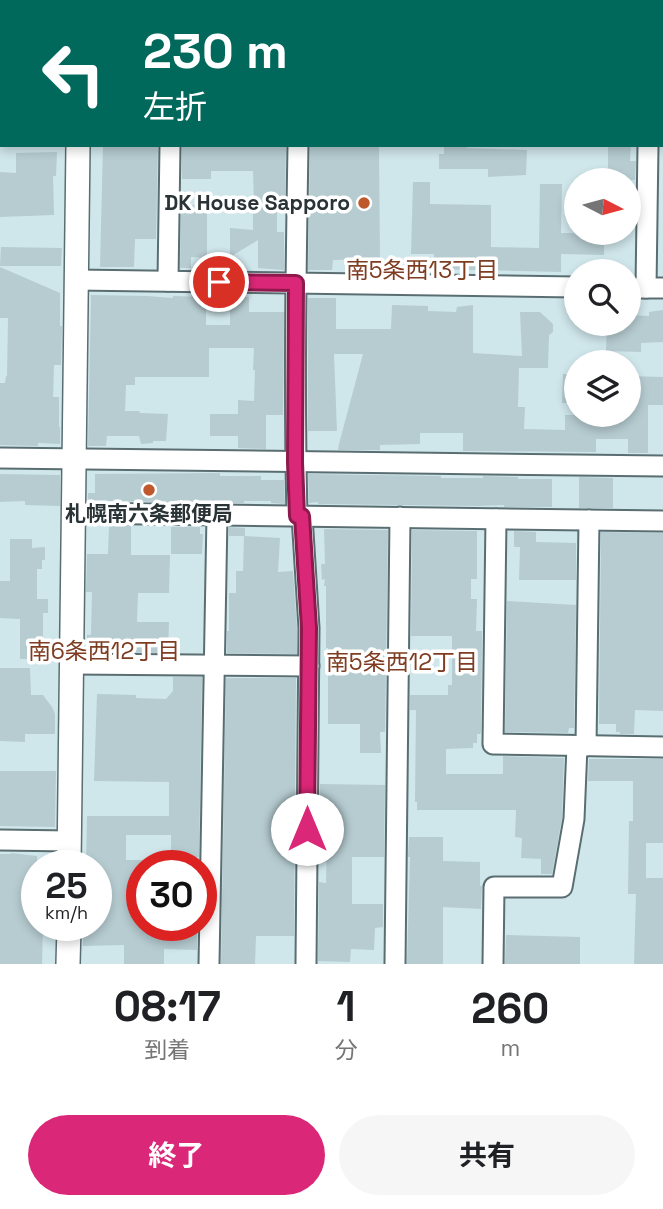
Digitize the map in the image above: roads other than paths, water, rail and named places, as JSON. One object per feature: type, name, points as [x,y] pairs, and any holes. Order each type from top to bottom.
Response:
[{"type":"street","points":[[70,850],[78,147]]},
{"type":"street","points":[[168,281],[170,147]]},
{"type":"street","points":[[298,147],[295,462],[309,628],[306,964]]},
{"type":"street","points":[[646,288],[648,147]]},
{"type":"street","points":[[76,280],[564,287]]},
{"type":"street","points":[[0,458],[663,466]]},
{"type":"street","points":[[74,513],[663,521]]},
{"type":"street","points":[[209,964],[217,515]]},
{"type":"street","points":[[395,964],[400,517]]},
{"type":"street","points":[[496,519],[493,744],[663,747]]},
{"type":"street","points":[[493,964],[494,887],[562,887],[574,819],[582,746],[589,520]]},
{"type":"street","points":[[72,664],[309,666]]},
{"type":"street","points":[[0,840],[70,841]]},
{"type":"street","points":[[68,964],[69,941]]},
{"type":"place","name":"DK House Sapporo","points":[[364,203]]},
{"type":"place","name":"札幌南六条郵便局","points":[[149,490]]},
{"type":"district","name":"南5条西13丁目","points":[[422,270]]},
{"type":"district","name":"南6条西12丁目","points":[[104,651]]},
{"type":"district","name":"南5条西12丁目","points":[[402,662]]}]
